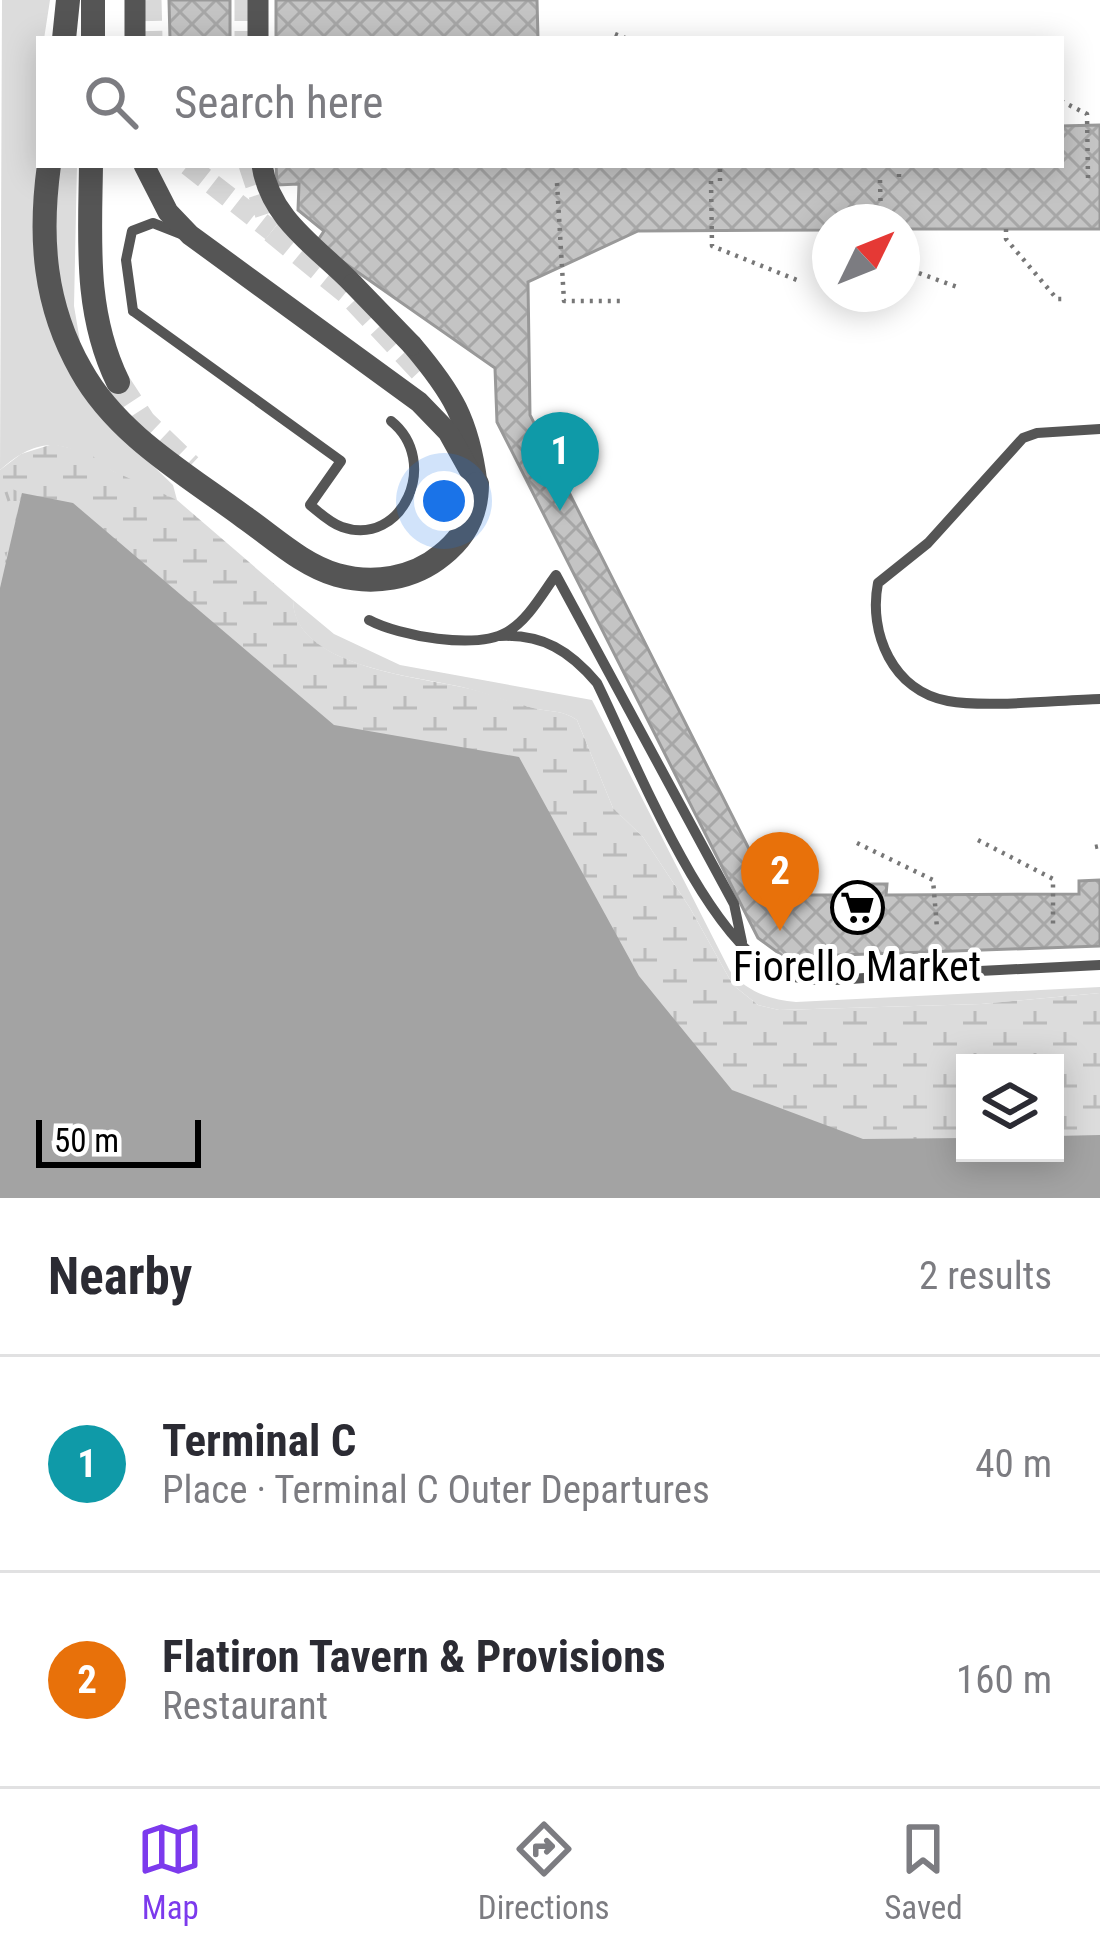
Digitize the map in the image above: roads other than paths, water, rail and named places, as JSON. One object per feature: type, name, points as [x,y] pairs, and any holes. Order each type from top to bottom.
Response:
[{"type":"street","points":[[64,36],[68,0]]},
{"type":"street","points":[[93,0],[93,36]]},
{"type":"street","points":[[135,0],[135,36]]},
{"type":"street","points":[[258,0],[258,36]]},
{"type":"street","points":[[49,168],[44,252],[59,323],[91,388],[121,423],[312,565],[354,579],[402,576],[443,554],[471,518],[477,484],[469,434],[449,390],[412,345],[279,212],[263,168]]},
{"type":"street","points":[[91,168],[90,288],[100,339],[118,382]]},
{"type":"street","points":[[146,168],[168,212],[205,246],[419,402],[448,432],[477,484]]},
{"type":"lane","points":[[205,246],[161,224],[137,226],[126,247],[133,311],[341,461],[310,506],[333,522],[357,530],[380,524],[399,511],[412,489],[416,462],[409,437],[391,421]]},
{"type":"lane","points":[[1100,429],[1023,438],[928,542],[878,583],[874,601],[878,634],[893,665],[933,696],[958,702],[1100,700]]},
{"type":"lane","points":[[500,636],[524,617],[556,575],[728,892],[743,946]]},
{"type":"lane","points":[[369,620],[407,636],[521,635],[554,644],[582,665],[597,683],[682,857],[716,914],[743,946],[776,971],[802,978],[1100,965]]},
{"type":"tunnel","points":[[151,0],[152,36]]},
{"type":"tunnel","points":[[245,0],[245,36]]},
{"type":"tunnel","points":[[192,168],[272,231]]},
{"type":"tunnel","points":[[250,168],[269,225]]},
{"type":"tunnel","points":[[272,231],[349,294],[427,377]]},
{"type":"tunnel","points":[[118,382],[144,422],[190,466]]},
{"type":"place","name":"Terminal C","points":[[560,511]]},
{"type":"place","name":"Fiorello Market","points":[[857,907]]},
{"type":"place","name":"Flatiron Tavern & Provisions","points":[[780,931]]}]
